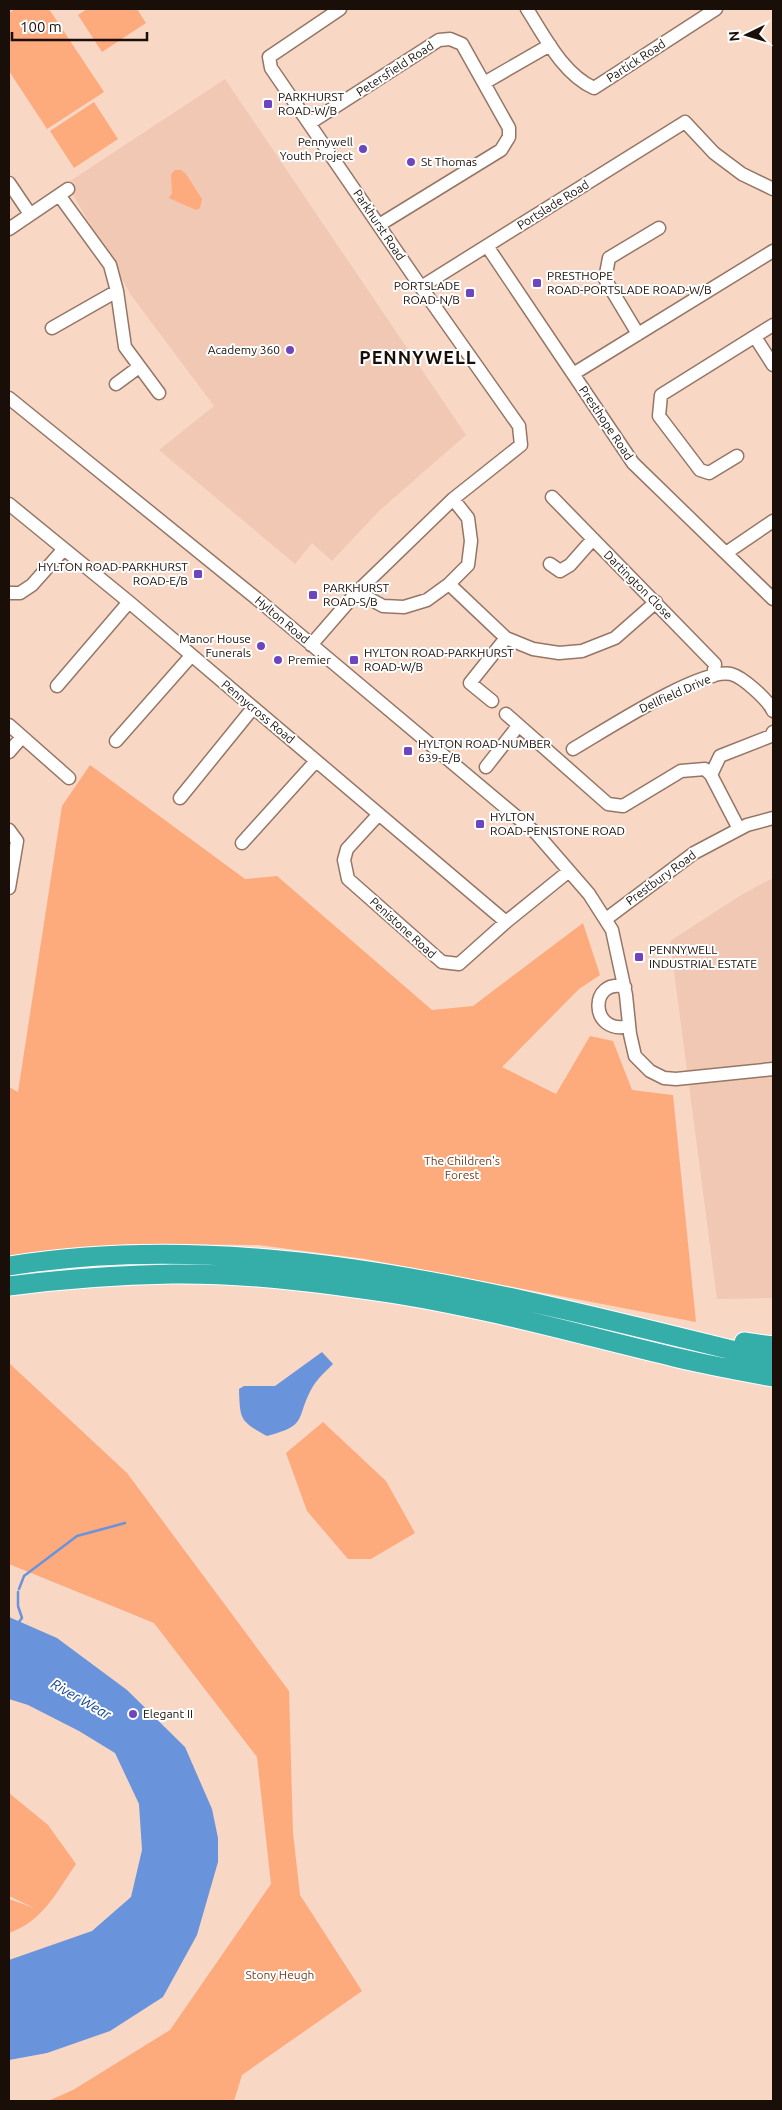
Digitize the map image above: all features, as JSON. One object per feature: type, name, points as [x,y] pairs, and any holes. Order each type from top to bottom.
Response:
[{"type":"highway","points":[[9,1266],[118,1256],[224,1256],[277,1260],[398,1276],[499,1296],[773,1360]]},
{"type":"highway","points":[[9,1286],[73,1278],[148,1274],[213,1275],[275,1279],[408,1296],[494,1313],[676,1358],[773,1386]]},
{"type":"highway","points":[[610,1321],[773,1346]]},
{"type":"highway","points":[[676,1358],[773,1377]]},
{"type":"street","name":"Parkhurst Road","points":[[340,9],[269,57],[271,68],[519,426],[521,445],[453,499]]},
{"type":"street","name":"Partick Road","points":[[527,9],[550,46],[580,82],[594,88],[716,9]]},
{"type":"street","name":"Petersfield Road","points":[[310,124],[439,40],[450,39],[462,44],[509,128],[509,137],[501,150],[378,225]]},
{"type":"street","points":[[484,83],[550,46]]},
{"type":"street","name":"Portslade Road","points":[[421,287],[685,122],[714,153],[742,174],[773,189]]},
{"type":"street","points":[[9,183],[30,214]]},
{"type":"street","points":[[9,228],[64,192],[110,265],[117,291],[125,347],[159,394]]},
{"type":"street","points":[[638,334],[605,279],[609,258],[659,228]]},
{"type":"street","name":"Presthope Road","points":[[487,246],[633,463],[773,599]]},
{"type":"street","points":[[573,374],[773,251]]},
{"type":"street","points":[[52,328],[117,291]]},
{"type":"street","points":[[737,456],[709,473],[700,470],[660,416],[660,395],[773,325]]},
{"type":"street","points":[[755,337],[773,365]]},
{"type":"street","points":[[116,384],[139,367]]},
{"type":"street","name":"Hylton Road","points":[[9,398],[312,646],[537,834],[569,871],[606,919],[612,930],[625,988],[629,1026],[635,1056],[650,1071],[664,1078],[676,1079],[773,1069]]},
{"type":"street","name":"Dartington Close","points":[[552,497],[715,664],[713,676]]},
{"type":"street","points":[[312,646],[357,592],[453,499],[468,518],[471,542],[468,565],[449,584],[427,600],[404,607],[382,606],[357,592]]},
{"type":"street","name":"Pennycross Road","points":[[9,504],[129,602],[506,922]]},
{"type":"street","points":[[726,552],[773,521]]},
{"type":"street","points":[[550,564],[560,571],[570,565],[594,539]]},
{"type":"street","points":[[9,593],[20,594],[32,585],[63,550]]},
{"type":"street","points":[[449,584],[506,638],[546,652],[582,651],[615,638],[656,602]]},
{"type":"street","points":[[57,686],[129,602]]},
{"type":"street","points":[[492,701],[470,684],[506,638]]},
{"type":"street","points":[[116,741],[191,656]]},
{"type":"street","name":"Dellfield Drive","points":[[573,750],[651,702],[706,677],[730,673],[744,680],[773,711]]},
{"type":"street","points":[[180,798],[253,708]]},
{"type":"street","points":[[506,714],[608,804],[623,806],[681,771],[706,769],[739,829]]},
{"type":"street","points":[[9,725],[69,778]]},
{"type":"street","points":[[486,767],[518,726]]},
{"type":"street","points":[[711,775],[720,756],[771,736],[773,732]]},
{"type":"street","points":[[9,752],[22,737]]},
{"type":"street","points":[[242,843],[316,761]]},
{"type":"street","name":"Penistone Road","points":[[379,814],[347,848],[344,860],[348,879],[442,962],[459,964],[506,922],[569,871]]},
{"type":"street","name":"Prestbury Road","points":[[606,919],[694,853],[739,829],[773,818]]},
{"type":"street","points":[[9,830],[18,841],[9,888]]},
{"type":"street","points":[[625,988],[616,985],[609,988],[603,992],[598,1006],[603,1020],[608,1025],[616,1028],[629,1026]]},
{"type":"shaded area","name":"Academy 360","points":[[225,79],[466,435],[379,511],[332,561],[312,543],[295,564],[159,450],[214,406],[131,295],[72,193],[64,185]]},
{"type":"shaded area","name":"PENNYWELL INDUSTRIAL ESTATE","points":[[773,878],[773,1298],[717,1299],[670,941],[741,895]]},
{"type":"green space","points":[[15,9],[49,9],[104,92],[47,129],[9,71],[9,13]]},
{"type":"green space","points":[[87,9],[137,9],[146,23],[102,52],[78,15]]},
{"type":"green space","points":[[94,102],[118,139],[74,168],[50,131]]},
{"type":"green space","points":[[175,170],[181,170],[186,174],[202,199],[200,208],[196,210],[169,198],[172,193],[171,174]]},
{"type":"green space","name":"The Children's Forest","points":[[90,765],[245,879],[277,876],[432,1010],[473,1006],[583,923],[600,975],[579,989],[502,1067],[556,1094],[590,1036],[613,1041],[632,1090],[673,1095],[696,1322],[366,1259],[258,1245],[129,1244],[9,1257],[9,1087],[18,1092],[62,806]]},
{"type":"green space","name":"Stony Heugh","points":[[9,1363],[127,1473],[289,1691],[293,1833],[300,1895],[362,1991],[242,2075],[234,2101],[48,2101],[73,2090],[170,2030],[271,1884],[257,1757],[154,1623],[9,1564]]},
{"type":"green space","points":[[323,1422],[386,1481],[415,1533],[371,1559],[348,1559],[307,1511],[286,1453]]},
{"type":"green space","points":[[9,1793],[48,1825],[76,1864],[40,1914],[21,1928],[9,1933],[9,1899],[34,1908],[9,1896]]},
{"type":"water","points":[[322,1352],[333,1364],[314,1385],[299,1420],[295,1424],[267,1436],[247,1423],[241,1414],[239,1389],[244,1386],[275,1386]]},
{"type":"water","name":"River Wear","points":[[9,1617],[57,1638],[127,1690],[185,1747],[212,1809],[218,1838],[218,1862],[197,1935],[163,1997],[110,2031],[47,2053],[9,2060],[9,1960],[92,1931],[131,1897],[142,1850],[139,1804],[115,1753],[79,1731],[28,1705],[9,1699]]},
{"type":"waterway","points":[[19,1589],[24,1576],[77,1536],[125,1523]]},
{"type":"waterway","points":[[18,1592],[18,1606],[22,1618],[18,1623]]},
{"type":"place","name":"PARKHURST ROAD-W/B","points":[[268,104]]},
{"type":"place","name":"Pennywell Youth Project","points":[[363,149]]},
{"type":"place","name":"St Thomas","points":[[411,162]]},
{"type":"place","name":"PRESTHOPE ROAD-PORTSLADE ROAD-W/B","points":[[537,283]]},
{"type":"place","name":"PORTSLADE ROAD-N/B","points":[[470,293]]},
{"type":"place","name":"Academy 360","points":[[290,350]]},
{"type":"place","name":"HYLTON ROAD-PARKHURST ROAD-E/B","points":[[198,574]]},
{"type":"place","name":"PARKHURST ROAD-S/B","points":[[313,595]]},
{"type":"place","name":"Manor House Funerals","points":[[261,646]]},
{"type":"place","name":"Premier","points":[[278,660]]},
{"type":"place","name":"HYLTON ROAD-PARKHURST ROAD-W/B","points":[[354,660]]},
{"type":"place","name":"HYLTON ROAD-NUMBER 639-E/B","points":[[408,751]]},
{"type":"place","name":"HYLTON ROAD-PENISTONE ROAD","points":[[480,824]]},
{"type":"place","name":"PENNYWELL INDUSTRIAL ESTATE","points":[[639,957]]},
{"type":"place","name":"Elegant II","points":[[133,1714]]},
{"type":"district","name":"PENNYWELL","points":[[418,358]]}]
